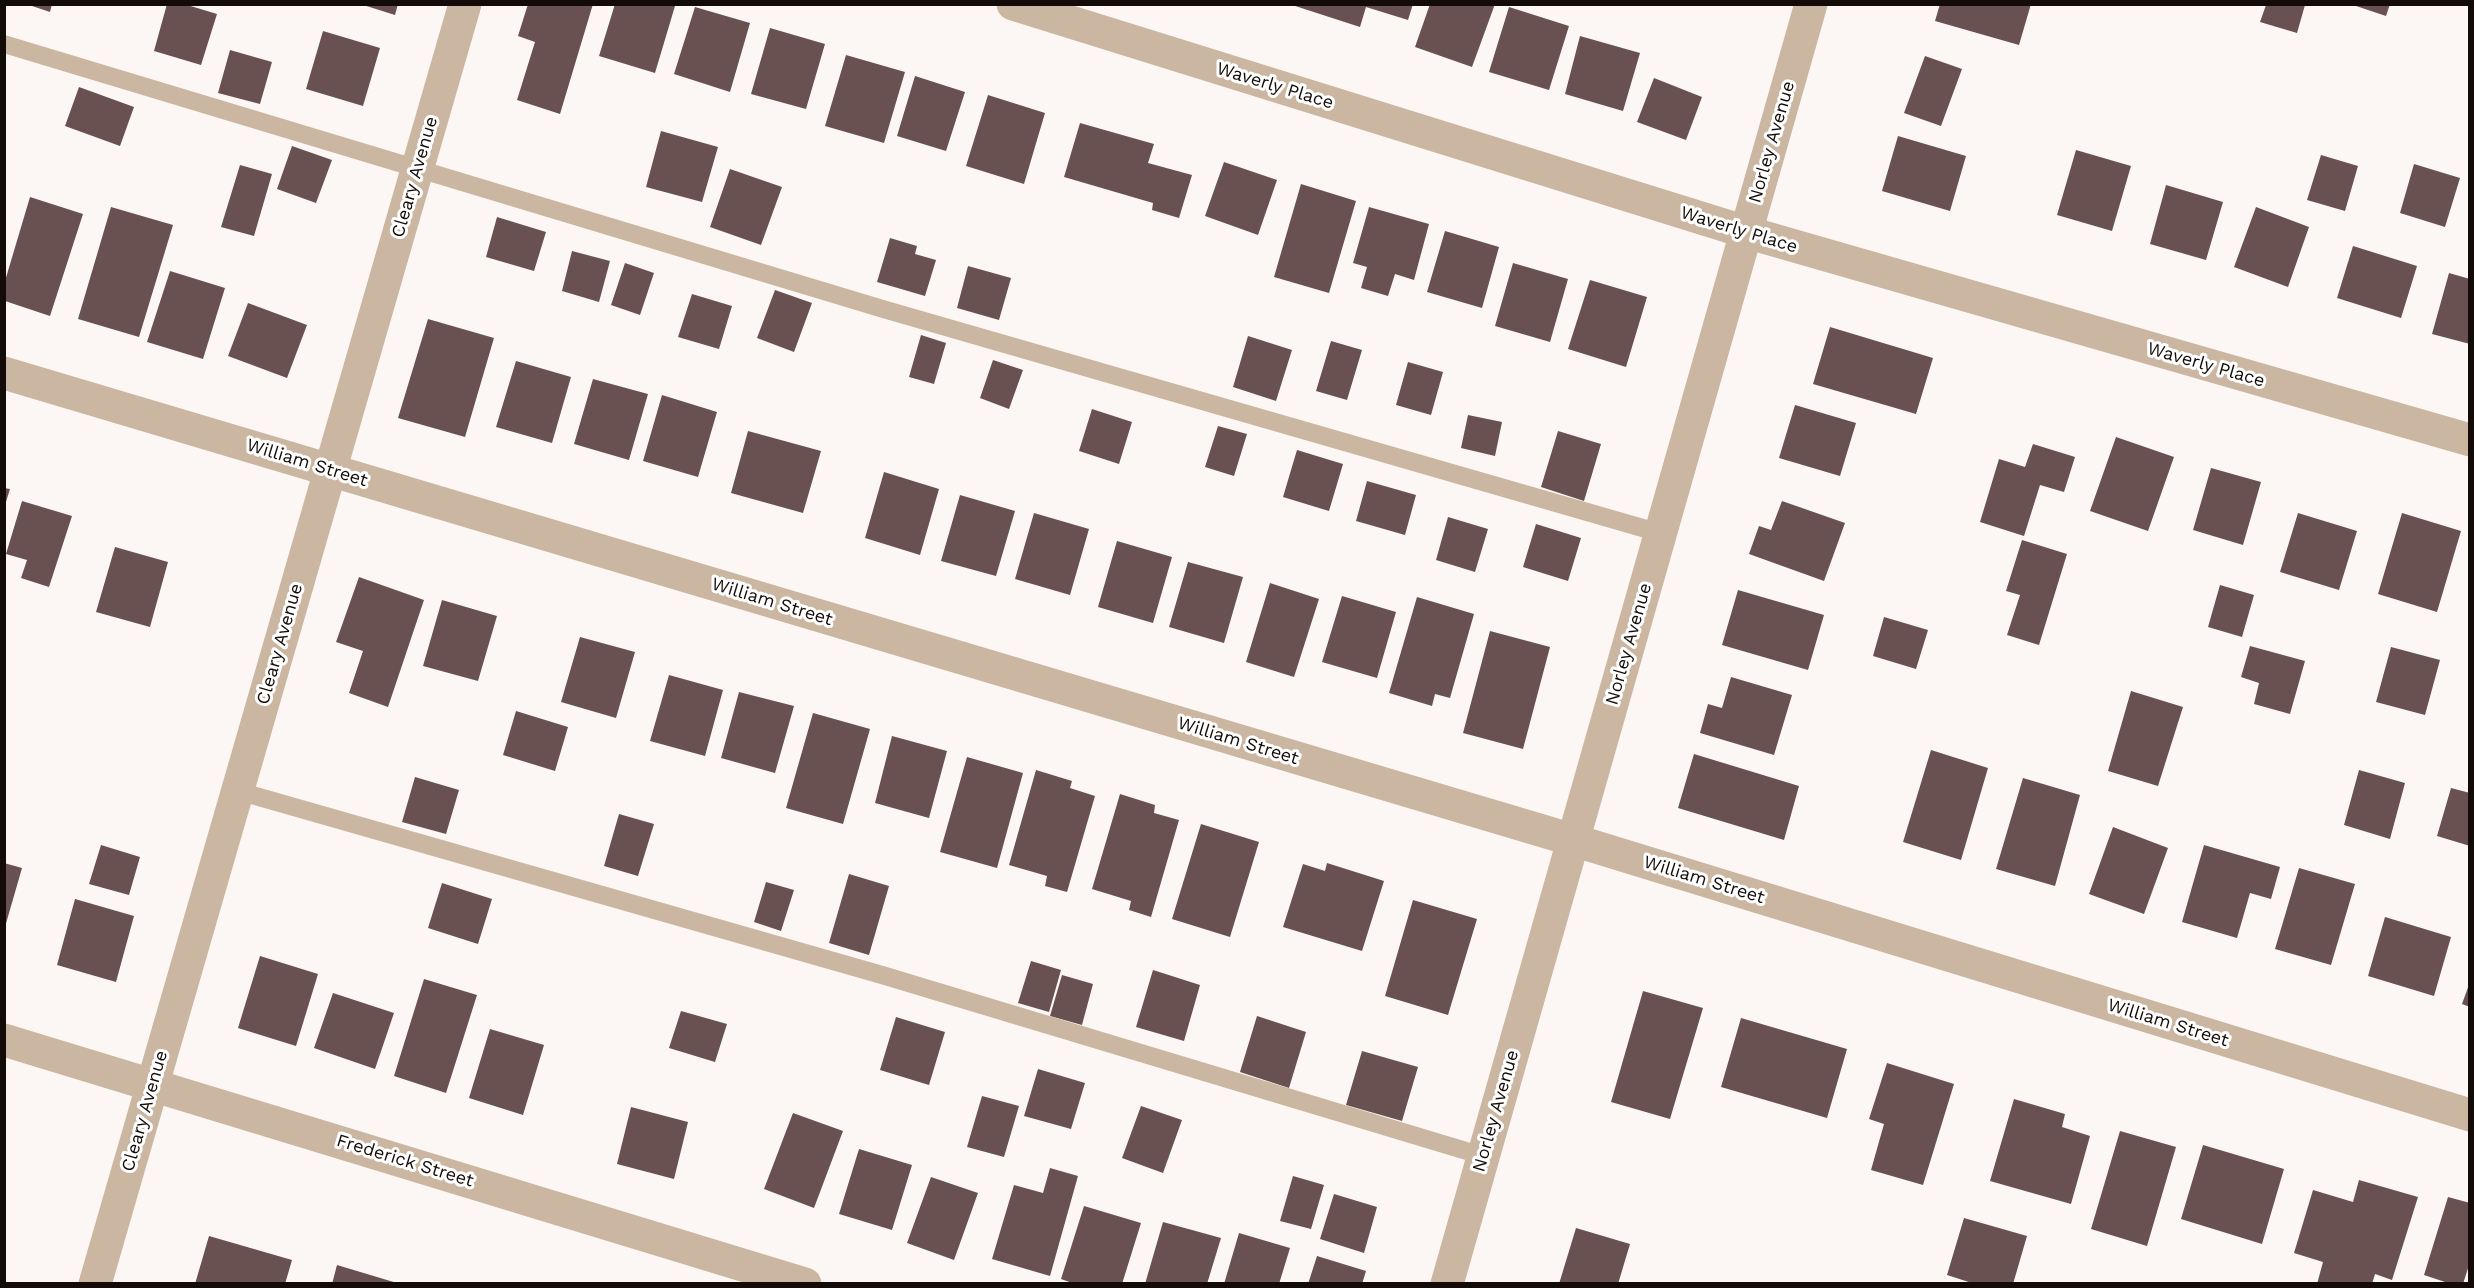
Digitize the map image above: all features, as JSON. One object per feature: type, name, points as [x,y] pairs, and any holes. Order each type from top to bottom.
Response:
[{"type":"street","name":"Cleary Avenue","points":[[95,1284],[465,4]]},
{"type":"street","name":"Waverly Place","points":[[1013,4],[1746,232],[2469,441]]},
{"type":"street","name":"Norley Avenue","points":[[1447,1284],[1810,4]]},
{"type":"street","name":"William Street","points":[[4,373],[1573,840],[2469,1115]]},
{"type":"street","name":"Frederick Street","points":[[4,1040],[152,1083],[805,1284]]},
{"type":"lane","points":[[4,44],[883,309],[1660,533]]},
{"type":"lane","points":[[238,791],[882,975],[1483,1156]]},
{"type":"building","points":[[26,4],[52,4],[50,12]]},
{"type":"building","points":[[167,4],[184,4],[217,14],[201,65],[154,51]]},
{"type":"building","points":[[360,4],[398,4],[395,15]]},
{"type":"building","points":[[528,4],[593,4],[560,114],[517,100],[535,42],[518,36]]},
{"type":"building","points":[[615,4],[675,6],[655,73],[599,56]]},
{"type":"building","points":[[1289,4],[1413,4],[1408,20],[1366,7],[1360,27]]},
{"type":"building","points":[[1430,4],[1495,4],[1472,67],[1415,47]]},
{"type":"building","points":[[1940,4],[2031,4],[2019,45],[1935,21]]},
{"type":"building","points":[[2350,4],[2390,4],[2386,16]]},
{"type":"building","points":[[2266,5],[2305,5],[2297,33],[2260,22]]},
{"type":"building","points":[[695,7],[750,23],[730,92],[674,74]]},
{"type":"building","points":[[1509,7],[1569,26],[1549,90],[1489,72]]},
{"type":"building","points":[[770,28],[825,44],[806,109],[751,94]]},
{"type":"building","points":[[323,31],[380,48],[363,106],[306,89]]},
{"type":"building","points":[[1580,36],[1640,53],[1623,111],[1565,94]]},
{"type":"building","points":[[230,50],[272,62],[260,104],[218,93]]},
{"type":"building","points":[[846,55],[905,72],[884,143],[825,126]]},
{"type":"building","points":[[1925,56],[1962,69],[1941,126],[1904,113]]},
{"type":"building","points":[[915,76],[965,92],[946,151],[897,136]]},
{"type":"building","points":[[1654,78],[1702,97],[1686,140],[1637,122]]},
{"type":"building","points":[[79,87],[134,107],[120,146],[65,126]]},
{"type":"building","points":[[988,95],[1045,113],[1024,184],[966,166]]},
{"type":"building","points":[[1080,123],[1154,144],[1148,163],[1192,175],[1179,218],[1152,210],[1153,203],[1064,177]]},
{"type":"building","points":[[661,131],[718,147],[702,202],[646,187]]},
{"type":"building","points":[[1898,136],[1966,156],[1950,211],[1882,191]]},
{"type":"building","points":[[292,146],[332,160],[316,203],[277,189]]},
{"type":"building","points":[[2076,150],[2131,166],[2112,231],[2057,215]]},
{"type":"building","points":[[2321,155],[2358,166],[2345,211],[2307,200]]},
{"type":"building","points":[[1224,162],[1277,180],[1258,235],[1205,216]]},
{"type":"building","points":[[2414,164],[2460,178],[2445,227],[2400,213]]},
{"type":"building","points":[[240,165],[272,174],[254,236],[221,227]]},
{"type":"building","points":[[730,169],[782,187],[761,245],[710,227]]},
{"type":"building","points":[[1301,184],[1356,201],[1329,293],[1274,277]]},
{"type":"building","points":[[2166,185],[2223,202],[2206,260],[2150,244]]},
{"type":"building","points":[[30,197],[83,214],[50,316],[5,301],[5,281]]},
{"type":"building","points":[[111,207],[173,225],[139,337],[78,319]]},
{"type":"building","points":[[1369,207],[1429,224],[1414,280],[1395,274],[1388,296],[1361,288],[1367,267],[1353,263]]},
{"type":"building","points":[[2256,207],[2309,227],[2288,287],[2234,267]]},
{"type":"building","points":[[497,217],[546,232],[534,271],[486,257]]},
{"type":"building","points":[[1445,231],[1499,247],[1482,308],[1427,292]]},
{"type":"building","points":[[890,238],[917,246],[915,254],[936,260],[925,296],[877,282]]},
{"type":"building","points":[[2353,246],[2417,266],[2401,318],[2337,298]]},
{"type":"building","points":[[572,251],[610,261],[599,302],[562,291]]},
{"type":"building","points":[[625,263],[654,273],[640,315],[611,305]]},
{"type":"building","points":[[1513,263],[1568,279],[1550,342],[1495,326]]},
{"type":"building","points":[[968,266],[1011,278],[999,320],[957,308]]},
{"type":"building","points":[[170,271],[225,288],[203,359],[147,342]]},
{"type":"building","points":[[2449,273],[2470,279],[2470,344],[2432,334]]},
{"type":"building","points":[[1590,280],[1647,297],[1626,367],[1568,349]]},
{"type":"building","points":[[775,290],[812,303],[794,352],[757,338]]},
{"type":"building","points":[[692,294],[732,306],[719,349],[678,337]]},
{"type":"building","points":[[248,303],[307,325],[287,378],[228,356]]},
{"type":"building","points":[[428,319],[494,338],[465,437],[398,418]]},
{"type":"building","points":[[1830,327],[1933,358],[1916,414],[1813,384]]},
{"type":"building","points":[[921,335],[946,343],[934,384],[909,377]]},
{"type":"building","points":[[1248,336],[1292,350],[1276,401],[1233,387]]},
{"type":"building","points":[[1331,341],[1362,350],[1347,400],[1316,391]]},
{"type":"building","points":[[993,360],[1023,370],[1009,409],[980,398]]},
{"type":"building","points":[[516,361],[571,377],[552,443],[496,427]]},
{"type":"building","points":[[1408,362],[1443,372],[1431,415],[1396,405]]},
{"type":"building","points":[[593,379],[648,394],[629,460],[574,444]]},
{"type":"building","points":[[662,395],[717,412],[698,477],[643,461]]},
{"type":"building","points":[[1795,405],[1856,423],[1840,476],[1779,458]]},
{"type":"building","points":[[1092,409],[1132,422],[1119,464],[1079,451]]},
{"type":"building","points":[[1468,415],[1502,422],[1495,456],[1461,448]]},
{"type":"building","points":[[1218,426],[1247,434],[1234,476],[1205,467]]},
{"type":"building","points":[[748,431],[821,451],[803,513],[731,493]]},
{"type":"building","points":[[1558,431],[1601,444],[1584,501],[1541,487]]},
{"type":"building","points":[[2116,437],[2174,457],[2148,531],[2090,511]]},
{"type":"building","points":[[2033,444],[2075,457],[2064,492],[2040,485],[2024,536],[1980,522],[1999,459],[2025,467]]},
{"type":"building","points":[[1297,450],[1343,464],[1329,511],[1283,497]]},
{"type":"building","points":[[2211,468],[2261,482],[2243,545],[2193,530]]},
{"type":"building","points":[[884,472],[939,489],[920,555],[865,538]]},
{"type":"building","points":[[1367,481],[1416,495],[1405,535],[1356,521]]},
{"type":"building","points":[[4,488],[10,489],[5,505],[4,505]]},
{"type":"building","points":[[960,495],[1015,511],[996,576],[941,561]]},
{"type":"building","points":[[22,501],[72,516],[49,587],[21,578],[27,560],[6,554]]},
{"type":"building","points":[[1782,501],[1845,523],[1824,581],[1749,554],[1759,526],[1771,530]]},
{"type":"building","points":[[1034,513],[1089,529],[1070,595],[1015,579]]},
{"type":"building","points":[[2298,513],[2357,531],[2339,590],[2280,572]]},
{"type":"building","points":[[2402,513],[2461,531],[2437,612],[2378,594]]},
{"type":"building","points":[[1448,517],[1488,529],[1475,572],[1436,560]]},
{"type":"building","points":[[1536,524],[1581,538],[1568,581],[1523,567]]},
{"type":"building","points":[[2022,540],[2067,554],[2039,645],[2007,635],[2020,595],[2006,591]]},
{"type":"building","points":[[1117,541],[1172,557],[1153,623],[1098,607]]},
{"type":"building","points":[[115,547],[168,562],[150,627],[96,612]]},
{"type":"building","points":[[1188,562],[1243,577],[1224,643],[1169,627]]},
{"type":"building","points":[[359,577],[424,600],[388,707],[349,693],[363,651],[336,642]]},
{"type":"building","points":[[1270,583],[1319,599],[1294,677],[1246,662]]},
{"type":"building","points":[[2220,585],[2254,595],[2242,637],[2208,627]]},
{"type":"building","points":[[1738,590],[1824,615],[1808,670],[1722,645]]},
{"type":"building","points":[[1342,596],[1396,612],[1377,678],[1322,662]]},
{"type":"building","points":[[1417,597],[1474,614],[1450,698],[1435,694],[1432,706],[1389,693]]},
{"type":"building","points":[[442,600],[497,616],[478,681],[423,666]]},
{"type":"building","points":[[1884,617],[1928,630],[1916,669],[1873,656]]},
{"type":"building","points":[[1490,631],[1550,647],[1523,749],[1463,733]]},
{"type":"building","points":[[580,637],[635,652],[616,718],[561,702]]},
{"type":"building","points":[[2250,646],[2305,661],[2290,714],[2254,704],[2259,683],[2241,677]]},
{"type":"building","points":[[2391,647],[2440,660],[2425,715],[2376,702]]},
{"type":"building","points":[[669,675],[723,690],[705,756],[650,741]]},
{"type":"building","points":[[1731,677],[1792,695],[1774,755],[1700,733],[1708,704],[1722,708]]},
{"type":"building","points":[[2131,691],[2183,707],[2158,786],[2108,771]]},
{"type":"building","points":[[739,692],[794,706],[775,773],[721,758]]},
{"type":"building","points":[[516,711],[568,727],[555,771],[503,755]]},
{"type":"building","points":[[813,713],[870,729],[843,824],[786,808]]},
{"type":"building","points":[[892,736],[947,751],[929,818],[875,803]]},
{"type":"building","points":[[1931,750],[1988,768],[1961,860],[1903,842]]},
{"type":"building","points":[[1694,754],[1799,786],[1784,840],[1678,808]]},
{"type":"building","points":[[967,757],[1023,773],[997,868],[940,852]]},
{"type":"building","points":[[1036,770],[1072,781],[1070,788],[1095,796],[1067,892],[1045,886],[1047,876],[1009,865]]},
{"type":"building","points":[[2359,770],[2405,783],[2390,839],[2344,825]]},
{"type":"building","points":[[415,777],[459,790],[446,834],[402,822]]},
{"type":"building","points":[[2023,778],[2080,795],[2055,886],[1996,869]]},
{"type":"building","points":[[2451,788],[2470,793],[2470,846],[2437,836]]},
{"type":"building","points":[[1120,794],[1155,805],[1154,813],[1179,820],[1151,917],[1129,910],[1131,901],[1092,889]]},
{"type":"building","points":[[619,814],[654,824],[638,876],[604,866]]},
{"type":"building","points":[[1201,824],[1259,842],[1230,937],[1172,919]]},
{"type":"building","points":[[2113,827],[2168,848],[2144,914],[2089,894]]},
{"type":"building","points":[[101,845],[140,857],[129,895],[89,884]]},
{"type":"building","points":[[2204,845],[2280,867],[2271,899],[2250,893],[2237,938],[2182,922]]},
{"type":"building","points":[[4,863],[22,868],[5,927],[4,927]]},
{"type":"building","points":[[1327,863],[1384,881],[1362,951],[1283,927],[1303,864],[1325,871]]},
{"type":"building","points":[[2299,868],[2355,884],[2331,965],[2275,949]]},
{"type":"building","points":[[849,874],[889,886],[869,955],[829,943]]},
{"type":"building","points":[[766,882],[794,890],[781,931],[754,922]]},
{"type":"building","points":[[442,883],[492,899],[478,944],[428,928]]},
{"type":"building","points":[[75,899],[134,916],[116,982],[57,965]]},
{"type":"building","points":[[1413,900],[1477,919],[1448,1015],[1385,996]]},
{"type":"building","points":[[2385,917],[2451,937],[2434,996],[2368,976]]},
{"type":"building","points":[[260,956],[318,974],[296,1046],[238,1028]]},
{"type":"building","points":[[1031,961],[1061,970],[1049,1012],[1018,1003]]},
{"type":"building","points":[[1153,970],[1200,985],[1184,1041],[1136,1027]]},
{"type":"building","points":[[1062,975],[1093,984],[1082,1025],[1050,1016]]},
{"type":"building","points":[[424,979],[477,995],[446,1093],[394,1076]]},
{"type":"building","points":[[2470,982],[2470,1007],[2462,1004]]},
{"type":"building","points":[[1643,991],[1703,1008],[1670,1119],[1611,1102]]},
{"type":"building","points":[[333,993],[394,1013],[375,1069],[314,1048]]},
{"type":"building","points":[[681,1011],[727,1024],[715,1062],[669,1048]]},
{"type":"building","points":[[1257,1016],[1306,1032],[1289,1088],[1240,1072]]},
{"type":"building","points":[[896,1017],[945,1032],[929,1085],[880,1070]]},
{"type":"building","points":[[1741,1018],[1847,1049],[1827,1118],[1721,1087]]},
{"type":"building","points":[[490,1029],[544,1045],[523,1115],[469,1098]]},
{"type":"building","points":[[1362,1051],[1418,1067],[1402,1121],[1346,1105]]},
{"type":"building","points":[[1887,1063],[1954,1084],[1923,1185],[1871,1170],[1884,1124],[1869,1119]]},
{"type":"building","points":[[1038,1069],[1085,1083],[1071,1129],[1024,1116]]},
{"type":"building","points":[[982,1096],[1019,1106],[1004,1157],[967,1147]]},
{"type":"building","points":[[2014,1099],[2065,1114],[2062,1127],[2090,1136],[2071,1204],[1990,1181]]},
{"type":"building","points":[[1141,1106],[1182,1120],[1163,1173],[1122,1158]]},
{"type":"building","points":[[631,1107],[688,1122],[674,1179],[617,1164]]},
{"type":"building","points":[[793,1113],[843,1131],[814,1208],[764,1189]]},
{"type":"building","points":[[2120,1131],[2176,1147],[2147,1246],[2091,1229]]},
{"type":"building","points":[[2203,1145],[2284,1169],[2262,1244],[2181,1219]]},
{"type":"building","points":[[859,1149],[912,1165],[892,1230],[839,1214]]},
{"type":"building","points":[[1050,1168],[1078,1176],[1050,1276],[992,1259],[1014,1185],[1043,1193]]},
{"type":"building","points":[[1293,1176],[1324,1185],[1311,1229],[1280,1221]]},
{"type":"building","points":[[931,1177],[978,1193],[954,1260],[907,1243]]},
{"type":"building","points":[[2359,1180],[2418,1197],[2392,1280],[2375,1274],[2372,1284],[2317,1284],[2323,1262],[2294,1253],[2313,1190],[2353,1202]]},
{"type":"building","points":[[1334,1194],[1377,1207],[1364,1253],[1320,1239]]},
{"type":"building","points":[[2448,1197],[2470,1203],[2470,1262],[2463,1284],[2451,1284],[2424,1275]]},
{"type":"building","points":[[1084,1206],[1141,1223],[1122,1284],[1075,1284],[1061,1279]]},
{"type":"building","points":[[1964,1218],[2027,1236],[2013,1284],[1975,1284],[1947,1275]]},
{"type":"building","points":[[1163,1222],[1221,1238],[1207,1284],[1145,1284]]},
{"type":"building","points":[[1576,1228],[1630,1244],[1618,1284],[1559,1284]]},
{"type":"building","points":[[1239,1233],[1290,1248],[1279,1284],[1224,1284]]},
{"type":"building","points":[[209,1236],[292,1260],[285,1284],[195,1284]]},
{"type":"building","points":[[1317,1256],[1366,1271],[1362,1284],[1308,1284]]},
{"type":"building","points":[[337,1265],[397,1283],[397,1284],[332,1284]]}]
